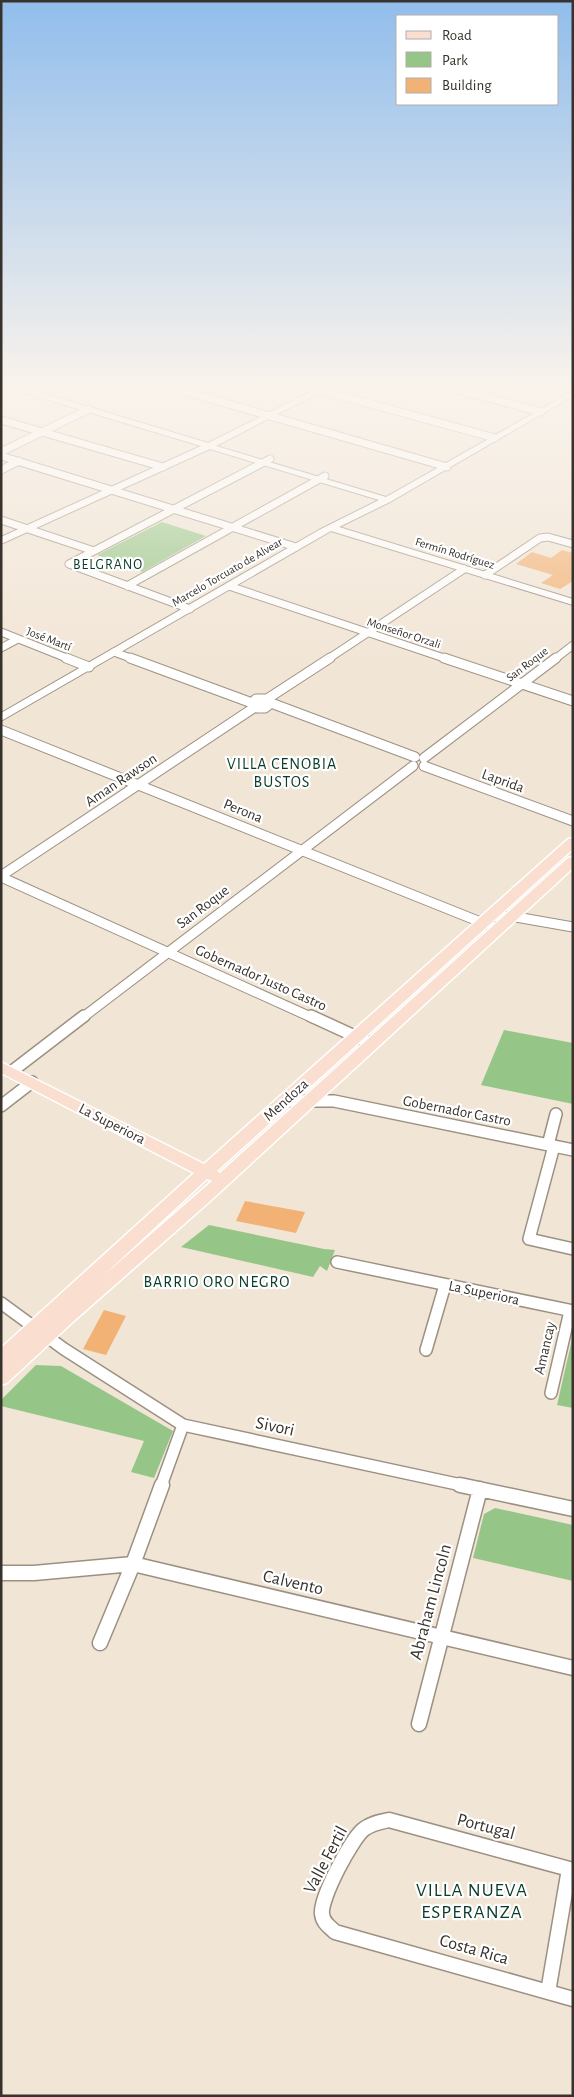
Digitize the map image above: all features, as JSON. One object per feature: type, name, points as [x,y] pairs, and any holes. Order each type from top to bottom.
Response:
[{"type":"main road","name":"Mendoza","points":[[1,1378],[42,1331],[205,1172],[481,922],[509,900],[573,842]]},
{"type":"main road","name":"Mendoza","points":[[1,1359],[42,1331],[222,1180],[573,861]]},
{"type":"main road","name":"La Superiora","points":[[6,1069],[222,1180]]},
{"type":"street","points":[[86,482],[296,547]]},
{"type":"street","points":[[1,535],[25,527],[125,482]]},
{"type":"street","points":[[190,608],[68,564],[226,482]]},
{"type":"street","points":[[128,586],[315,482]]},
{"type":"street","points":[[334,482],[390,499]]},
{"type":"street","name":"Marcelo Torcuato de Alvear","points":[[1,718],[296,547],[420,482]]},
{"type":"street","points":[[1,520],[94,551]]},
{"type":"street","points":[[1,541],[25,527]]},
{"type":"street","name":"Fermín Rodríguez","points":[[331,528],[573,602]]},
{"type":"street","points":[[485,575],[540,538],[548,537],[573,544]]},
{"type":"street","points":[[267,704],[368,632],[464,569]]},
{"type":"street","name":"Monseñor Orzali","points":[[229,586],[573,701]]},
{"type":"street","name":"José Martí","points":[[1,632],[89,667]]},
{"type":"street","points":[[1,648],[18,639]]},
{"type":"street","name":"San Roque","points":[[6,1069],[168,952],[573,645]]},
{"type":"street","points":[[117,650],[255,703]]},
{"type":"street","name":"Laprida","points":[[255,703],[267,704],[573,821]]},
{"type":"street","name":"Aman Rawson","points":[[1,876],[138,785],[255,703]]},
{"type":"street","name":"Perona","points":[[1,730],[498,929]]},
{"type":"street","name":"Laprida","points":[[419,761],[573,814]]},
{"type":"street","name":"Gobernador Justo Castro","points":[[1,876],[372,1044]]},
{"type":"street","points":[[509,900],[514,916]]},
{"type":"street","name":"Perona","points":[[481,922],[514,916],[573,927]]},
{"type":"street","points":[[481,922],[484,942]]},
{"type":"street","points":[[313,1075],[334,1101]]},
{"type":"street","points":[[1,1106],[32,1082]]},
{"type":"street","name":"Gobernador Castro","points":[[284,1101],[334,1101],[573,1150]]},
{"type":"street","points":[[556,1114],[551,1145],[529,1239],[573,1249]]},
{"type":"street","name":"La Superiora","points":[[337,1262],[571,1311]]},
{"type":"street","points":[[426,1350],[446,1285]]},
{"type":"street","name":"Sivori","points":[[1,1303],[42,1331],[64,1349],[184,1425],[573,1509]]},
{"type":"street","name":"Amancay","points":[[552,1393],[571,1311]]},
{"type":"street","points":[[100,1643],[133,1564],[184,1425]]},
{"type":"street","name":"Abraham Lincoln","points":[[419,1724],[480,1489]]},
{"type":"street","name":"Calvento","points":[[1,1573],[25,1575],[102,1565],[133,1564],[573,1668]]},
{"type":"street","name":"Portugal","points":[[389,1820],[571,1870]]},
{"type":"street","name":"Valle Fertil","points":[[335,1932],[323,1920],[321,1907],[324,1894],[362,1830],[373,1823],[389,1820]]},
{"type":"street","points":[[548,1992],[571,1870]]},
{"type":"street","name":"Costa Rica","points":[[335,1932],[573,1999]]},
{"type":"green space","points":[[162,522],[206,536],[142,572],[97,555]]},
{"type":"green space","points":[[504,1030],[573,1043],[573,1104],[481,1085]]},
{"type":"green space","points":[[209,1225],[335,1250],[327,1271],[320,1266],[313,1277],[181,1247]]},
{"type":"green space","points":[[573,1335],[573,1408],[557,1405]]},
{"type":"green space","points":[[36,1365],[61,1366],[173,1431],[154,1478],[131,1472],[144,1441],[1,1406],[1,1400]]},
{"type":"green space","points":[[495,1508],[573,1525],[573,1581],[473,1558],[484,1514]]},
{"type":"building","points":[[562,550],[573,553],[573,581],[560,589],[541,583],[553,575],[516,564],[532,552],[551,558]]},
{"type":"building","points":[[245,1201],[305,1212],[296,1233],[236,1221]]},
{"type":"building","points":[[104,1310],[126,1316],[106,1355],[83,1349]]},
{"type":"district","name":"BELGRANO","points":[[108,565]]},
{"type":"district","name":"VILLA CENOBIA BUSTOS","points":[[282,773]]},
{"type":"district","name":"BARRIO ORO NEGRO","points":[[217,1282]]},
{"type":"district","name":"VILLA NUEVA ESPERANZA","points":[[472,1901]]}]
